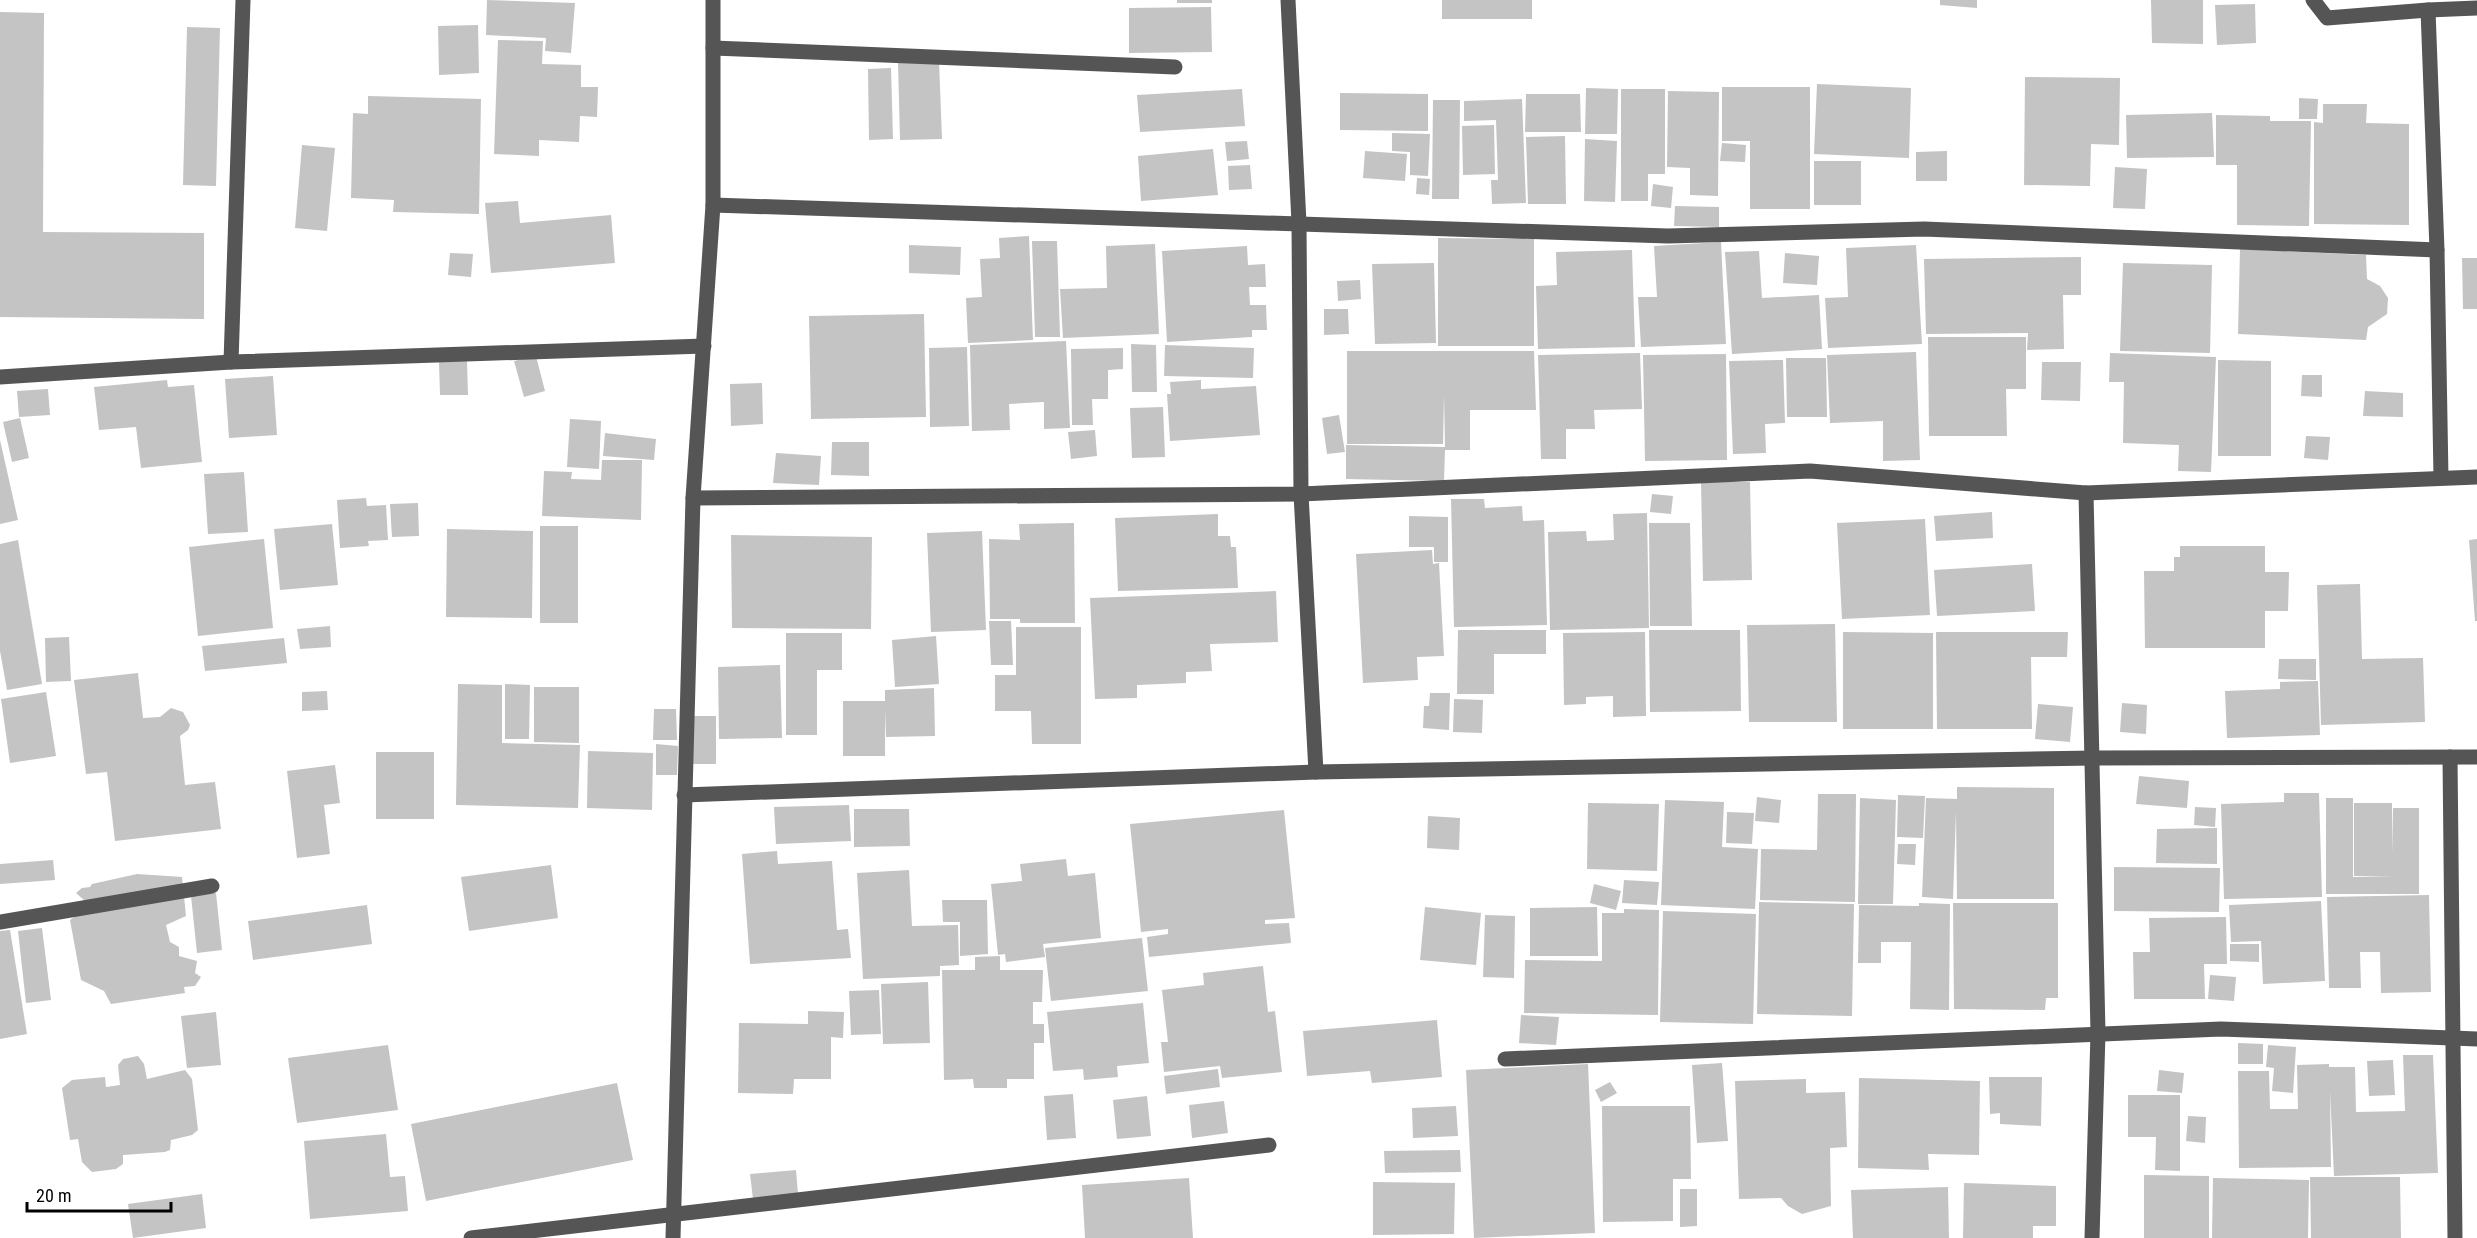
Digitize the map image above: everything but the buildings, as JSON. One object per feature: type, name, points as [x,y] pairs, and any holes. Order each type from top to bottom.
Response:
[{"type":"street","points":[[231,362],[243,0]]},
{"type":"street","points":[[673,1238],[693,498],[713,205],[713,0]]},
{"type":"street","points":[[1288,0],[1299,223],[1300,494],[1316,772]]},
{"type":"street","points":[[2313,0],[2327,18],[2428,9],[2477,8]]},
{"type":"street","points":[[2428,9],[2437,250],[2441,477]]},
{"type":"street","points":[[713,48],[1175,67]]},
{"type":"street","points":[[713,205],[1668,236],[1924,228],[2437,250]]},
{"type":"street","points":[[0,377],[231,362],[704,346]]},
{"type":"street","points":[[693,498],[1300,494],[1810,471],[2086,493],[2477,477]]},
{"type":"street","points":[[2086,493],[2094,758],[2098,1033],[2092,1238]]},
{"type":"street","points":[[684,795],[1316,772],[2094,758],[2477,757]]},
{"type":"street","points":[[2450,758],[2455,1038],[2455,1238]]},
{"type":"street","points":[[0,922],[212,886]]},
{"type":"street","points":[[1505,1059],[2221,1029],[2477,1039]]},
{"type":"street","points":[[471,1238],[1269,1145]]}]
